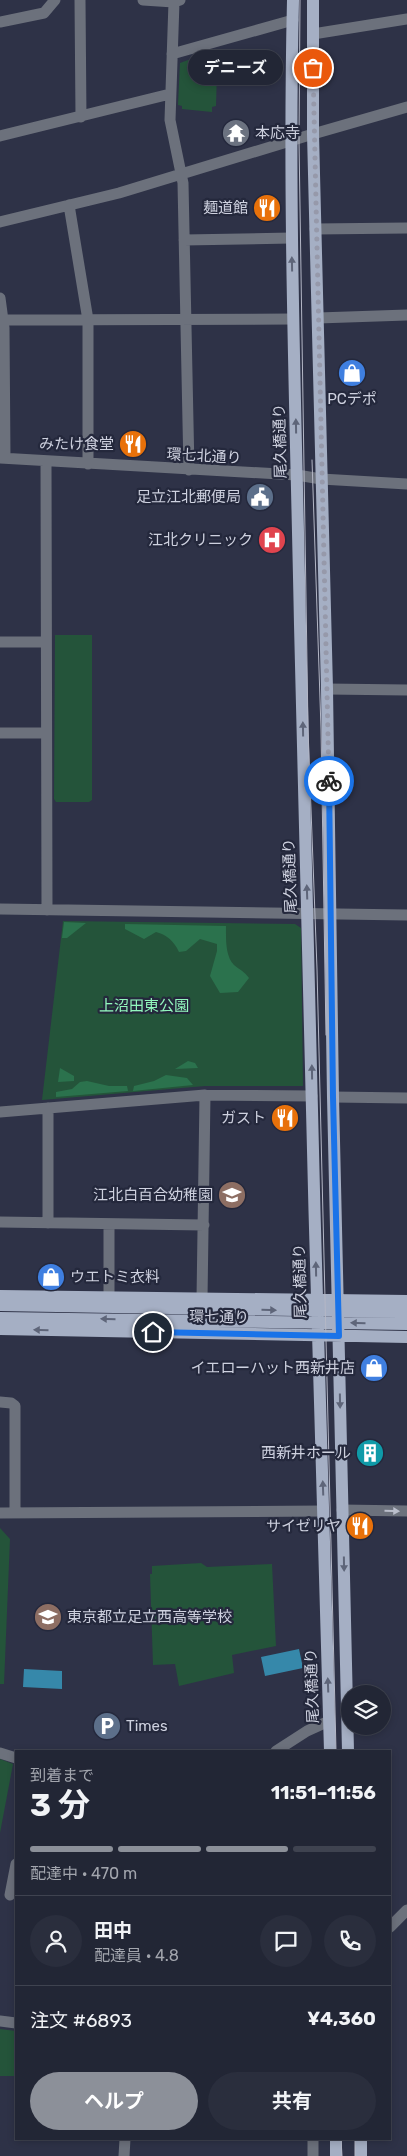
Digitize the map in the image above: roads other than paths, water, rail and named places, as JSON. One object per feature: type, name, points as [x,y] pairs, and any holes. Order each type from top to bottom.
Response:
[{"type":"main road","name":"尾久橋通り","points":[[293,0],[291,238],[316,1300],[330,1750]]},
{"type":"main road","points":[[313,0],[313,134],[327,689],[333,1097],[348,1750]]},
{"type":"main road","name":"環七通り","points":[[0,1296],[407,1301]]},
{"type":"main road","name":"環七通り","points":[[0,1306],[46,1312],[407,1324]]},
{"type":"main road","name":"環七通り","points":[[0,1318],[46,1312],[407,1312]]},
{"type":"main road","name":"環七通り","points":[[0,1329],[407,1337]]},
{"type":"main road","points":[[336,2140],[336,2156]]},
{"type":"main road","points":[[361,2140],[361,2156]]},
{"type":"street","points":[[0,22],[44,13],[55,0]]},
{"type":"street","points":[[80,0],[81,117]]},
{"type":"street","points":[[143,0],[177,1],[170,94],[171,136],[181,175],[189,470]]},
{"type":"street","points":[[313,34],[407,18]]},
{"type":"street","points":[[172,54],[293,20]]},
{"type":"street","points":[[0,136],[170,94]]},
{"type":"street","points":[[0,222],[119,194],[291,140],[407,107]]},
{"type":"street","points":[[69,205],[88,320],[88,464]]},
{"type":"street","points":[[315,229],[407,228]]},
{"type":"street","points":[[184,240],[291,238]]},
{"type":"street","points":[[0,298],[4,320],[2,458]]},
{"type":"street","points":[[318,318],[407,315]]},
{"type":"street","points":[[4,320],[293,319]]},
{"type":"street","name":"環七北通り","points":[[2,458],[297,475],[321,479],[407,484]]},
{"type":"street","points":[[46,461],[46,910]]},
{"type":"street","points":[[0,642],[46,642]]},
{"type":"street","points":[[327,689],[407,690]]},
{"type":"street","points":[[0,733],[46,733]]},
{"type":"street","points":[[0,909],[407,915]]},
{"type":"street","points":[[202,1299],[205,1095]]},
{"type":"street","points":[[0,1112],[205,1095],[312,1096]]},
{"type":"street","points":[[333,1097],[407,1098]]},
{"type":"street","points":[[48,1108],[48,1223]]},
{"type":"street","points":[[0,1222],[204,1225]]},
{"type":"street","points":[[109,1225],[109,1298]]},
{"type":"street","points":[[0,1402],[11,1403],[15,1406],[15,1513]]},
{"type":"street","points":[[342,1510],[407,1511]]},
{"type":"street","points":[[0,1513],[323,1511]]},
{"type":"street","points":[[278,1750],[307,1731],[329,1721]]},
{"type":"street","points":[[0,1753],[15,1758]]},
{"type":"street","points":[[9,1895],[15,1868]]},
{"type":"street","points":[[391,1926],[407,1910]]},
{"type":"street","points":[[0,2022],[15,2023]]},
{"type":"street","points":[[124,2156],[125,2140]]},
{"type":"street","points":[[313,2140],[313,2156]]},
{"type":"water","points":[[299,1649],[303,1668],[265,1676],[261,1657]]},
{"type":"water","points":[[24,1669],[62,1671],[62,1689],[23,1687]]},
{"type":"tram line","points":[[300,0],[299,141],[308,729],[317,969],[336,1750]]},
{"type":"tram line","points":[[312,460],[321,729],[326,1035]]},
{"type":"tram line","points":[[341,2140],[342,2156]]},
{"type":"tram line","points":[[355,2140],[355,2156]]},
{"type":"place","name":"デニーズ","points":[[313,68]]},
{"type":"place","name":"本応寺","points":[[236,133]]},
{"type":"place","name":"麺道館","points":[[267,208]]},
{"type":"place","name":"PCデポ","points":[[352,373]]},
{"type":"place","name":"みたけ食堂","points":[[133,444]]},
{"type":"place","name":"足立江北郵便局","points":[[260,497]]},
{"type":"place","name":"江北クリニック","points":[[272,540]]},
{"type":"place","name":"ガスト","points":[[285,1118]]},
{"type":"place","name":"江北白百合幼稚園","points":[[232,1195]]},
{"type":"place","name":"ウエトミ衣料","points":[[51,1277]]},
{"type":"place","name":"イエローハット西新井店","points":[[374,1368]]},
{"type":"place","name":"西新井ホール","points":[[370,1453]]},
{"type":"place","name":"サイゼリヤ","points":[[360,1526]]},
{"type":"place","name":"東京都立足立西高等学校","points":[[48,1617]]},
{"type":"place","name":"Times","points":[[107,1726]]},
{"type":"park label","name":"上沼田東公園","points":[[144,1006]]}]
